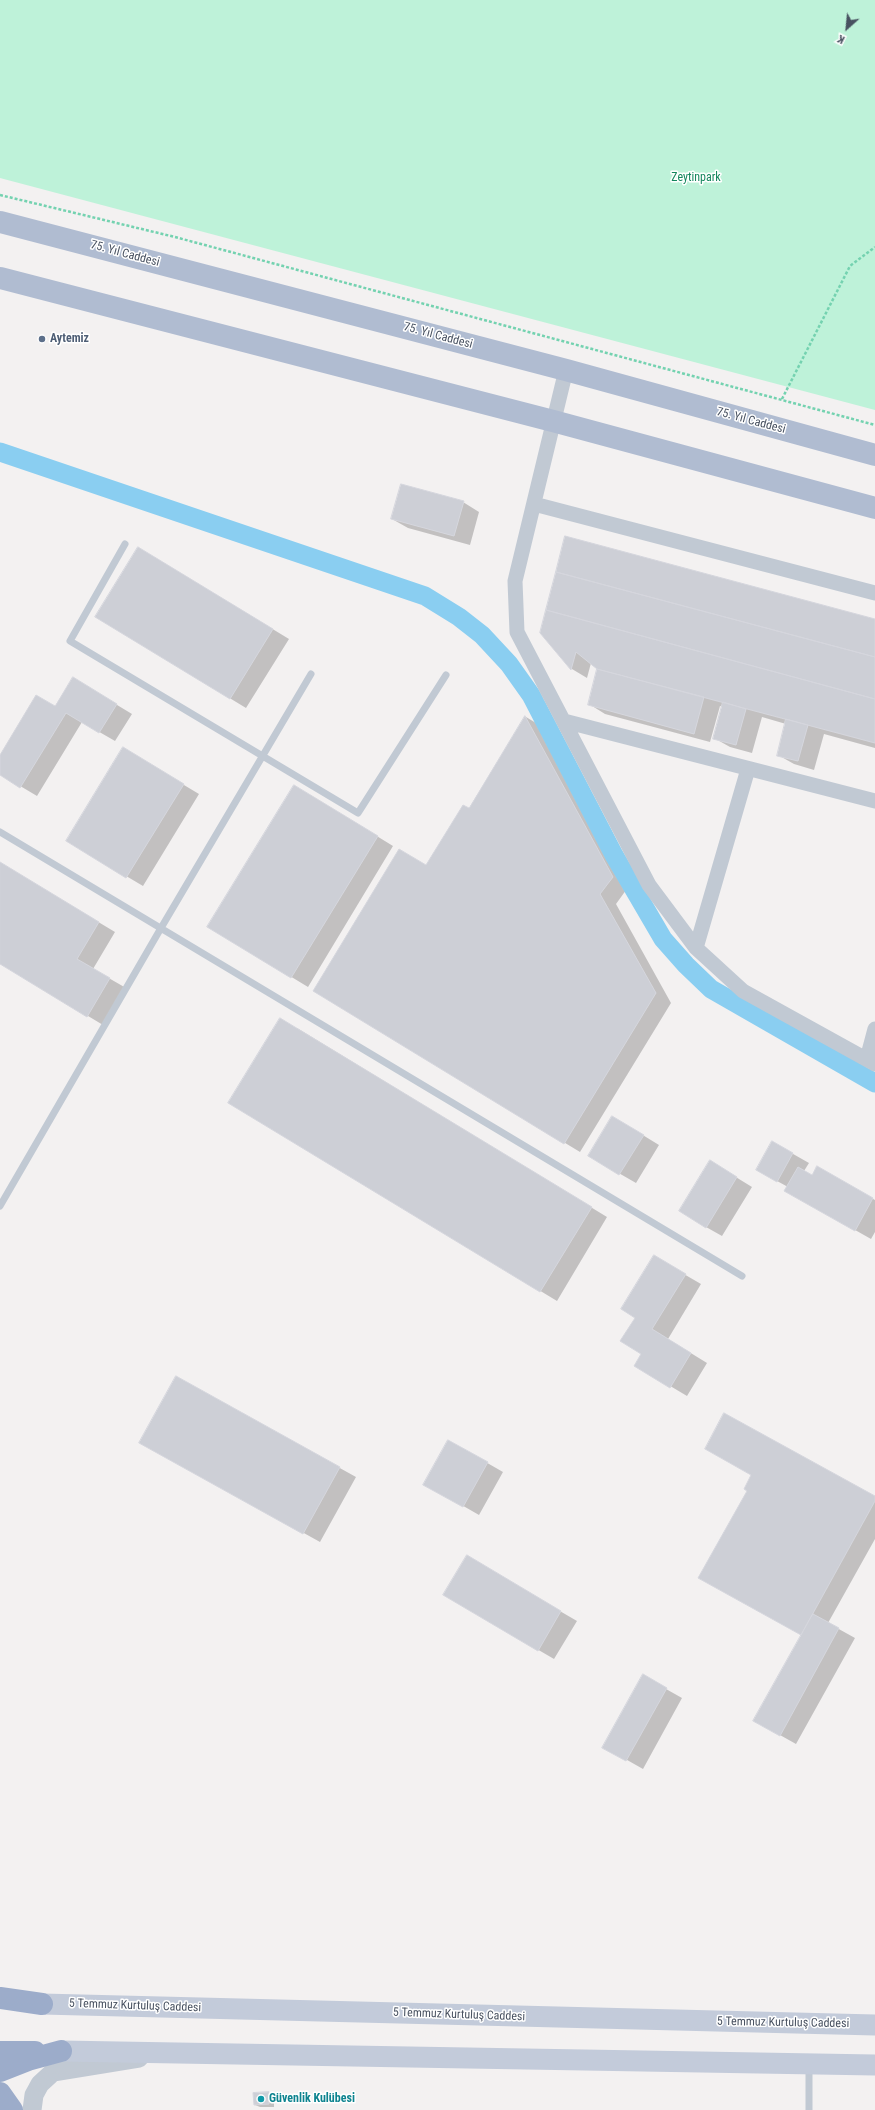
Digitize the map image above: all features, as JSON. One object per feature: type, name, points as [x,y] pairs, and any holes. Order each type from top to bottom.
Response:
[{"type":"highway","points":[[0,1998],[42,2004]]},
{"type":"highway","points":[[0,2007],[42,2004]]},
{"type":"highway","points":[[0,2052],[61,2051]]},
{"type":"highway","points":[[0,2071],[28,2060],[61,2051]]},
{"type":"highway","points":[[0,2093],[12,2110]]},
{"type":"main road","name":"75. Yıl Caddesi","points":[[0,222],[566,370],[875,456]]},
{"type":"main road","points":[[0,278],[553,421],[875,508]]},
{"type":"main road","name":"5 Temmuz Kurtuluş Caddesi","points":[[42,2004],[875,2025]]},
{"type":"main road","points":[[61,2051],[875,2065]]},
{"type":"street","points":[[566,370],[514,581],[517,632],[649,885],[696,948],[743,991],[871,1061],[875,1029]]},
{"type":"street","points":[[534,504],[875,593]]},
{"type":"street","points":[[564,721],[875,801]]},
{"type":"street","points":[[696,948],[748,768]]},
{"type":"street","points":[[32,2110],[34,2095],[40,2084],[53,2072],[174,2052]]},
{"type":"lane","points":[[125,544],[70,641],[358,813],[446,675]]},
{"type":"lane","points":[[0,1206],[161,928],[311,674]]},
{"type":"lane","points":[[0,832],[742,1276]]},
{"type":"lane","points":[[808,2110],[810,2064]]},
{"type":"path","points":[[0,195],[175,237],[875,425]]},
{"type":"path","points":[[782,399],[850,266],[875,247]]},
{"type":"green space","name":"Zeytinpark","points":[[0,0],[875,0],[875,410],[0,178]]},
{"type":"building","points":[[401,484],[464,501],[454,536],[391,519]]},
{"type":"building","points":[[565,536],[875,619],[875,657],[556,572]]},
{"type":"building","points":[[138,547],[273,629],[230,699],[95,617]]},
{"type":"building","points":[[556,572],[875,657],[875,699],[546,610]]},
{"type":"building","points":[[546,610],[875,699],[875,743],[597,669],[576,652],[571,670],[540,633]]},
{"type":"building","points":[[597,669],[704,697],[694,734],[588,705]]},
{"type":"building","points":[[73,677],[117,704],[99,733],[66,713],[20,788],[0,775],[0,755],[36,695],[55,706]]},
{"type":"building","points":[[723,702],[746,709],[736,745],[713,739]]},
{"type":"building","points":[[525,716],[613,877],[600,894],[656,993],[564,1144],[313,991],[399,849],[426,865],[463,805],[469,808]]},
{"type":"building","points":[[786,719],[808,725],[798,761],[777,756]]},
{"type":"building","points":[[123,747],[184,784],[126,878],[66,841]]},
{"type":"building","points":[[294,785],[378,836],[291,978],[207,927]]},
{"type":"building","points":[[0,862],[99,922],[77,959],[110,978],[87,1017],[0,964]]},
{"type":"building","points":[[280,1018],[592,1207],[540,1292],[228,1103]]},
{"type":"building","points":[[612,1116],[644,1135],[619,1175],[588,1156]]},
{"type":"building","points":[[772,1141],[793,1153],[777,1182],[756,1170]]},
{"type":"building","points":[[710,1160],[737,1177],[706,1228],[679,1211]]},
{"type":"building","points":[[817,1166],[873,1198],[855,1231],[784,1191],[798,1167],[812,1175]]},
{"type":"building","points":[[654,1255],[686,1274],[652,1329],[691,1353],[670,1388],[634,1366],[641,1354],[620,1341],[635,1318],[621,1309]]},
{"type":"building","points":[[176,1376],[340,1467],[303,1534],[139,1443]]},
{"type":"building","points":[[724,1413],[875,1496],[875,1501],[801,1635],[698,1578],[747,1491],[744,1489],[751,1475],[705,1449]]},
{"type":"building","points":[[448,1440],[488,1462],[463,1507],[423,1485]]},
{"type":"building","points":[[467,1555],[561,1611],[538,1651],[443,1595]]},
{"type":"building","points":[[813,1614],[839,1628],[780,1736],[753,1721]]},
{"type":"building","points":[[643,1674],[667,1688],[626,1761],[602,1748]]},
{"type":"building","name":"Güvenlik Kulübesi","points":[[269,2092],[269,2104],[254,2105],[253,2093]]},
{"type":"waterway","points":[[0,452],[425,596],[459,617],[482,635],[509,664],[531,695],[614,855],[663,939],[686,965],[711,989],[875,1083]]},
{"type":"place","name":"Aytemiz","points":[[42,339]]},
{"type":"place","name":"Güvenlik Kulübesi","points":[[261,2099]]}]
